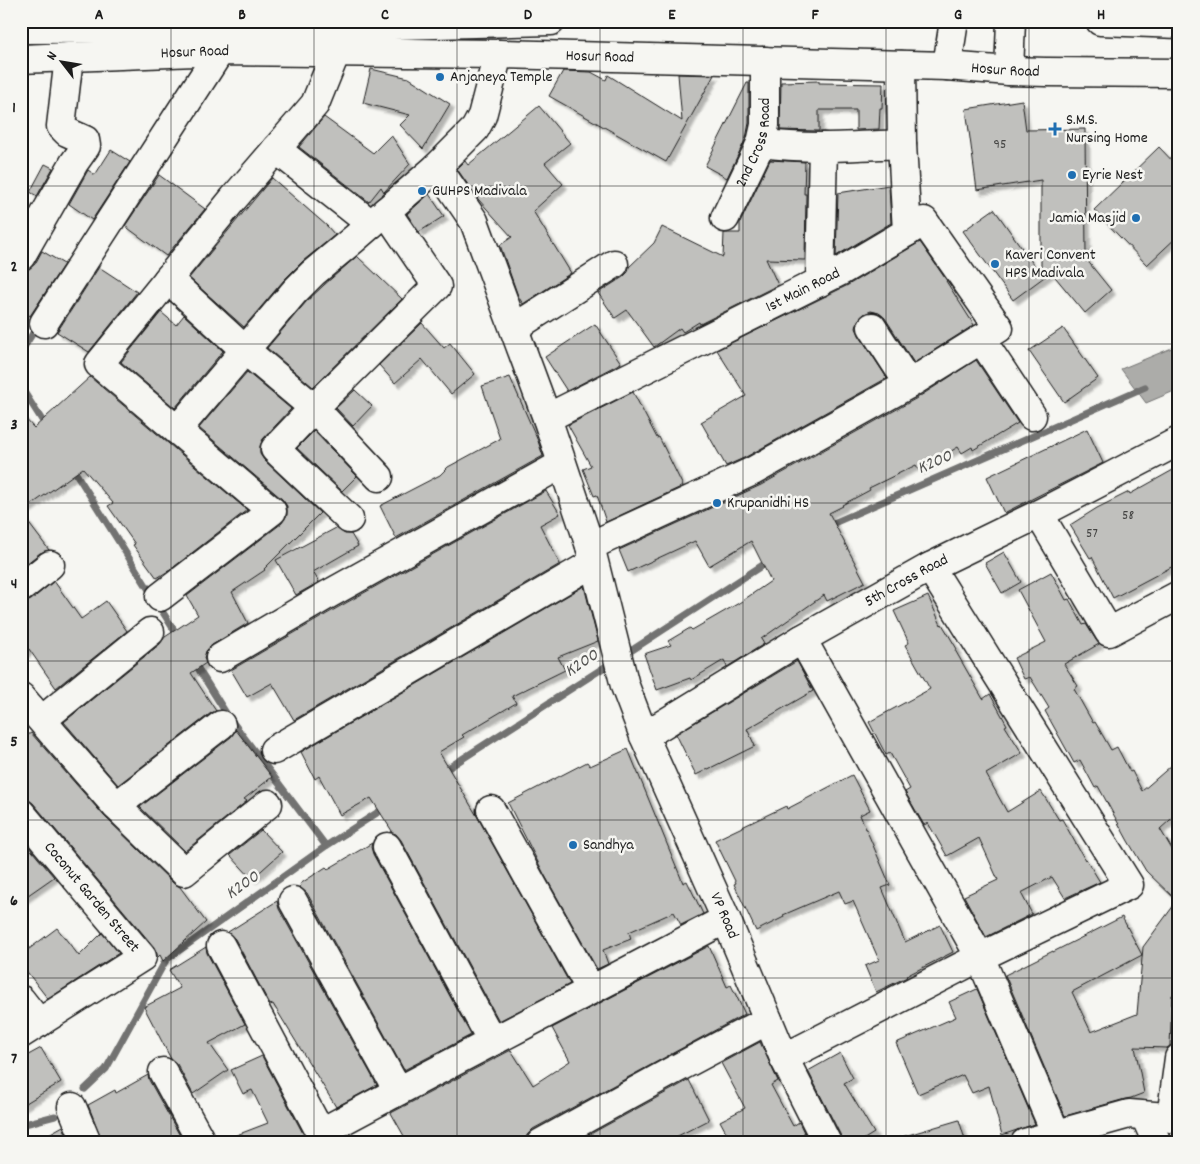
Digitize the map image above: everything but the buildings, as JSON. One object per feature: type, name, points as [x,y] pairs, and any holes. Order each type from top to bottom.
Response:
[{"type":"main road","name":"Hosur Road","points":[[32,26],[551,21]]},
{"type":"main road","points":[[947,66],[954,21]]},
{"type":"main road","points":[[1009,71],[1011,21]]},
{"type":"main road","points":[[1100,21],[1179,24]]},
{"type":"main road","name":"Hosur Road","points":[[21,59],[220,51],[336,52],[498,54],[947,66],[1009,71],[1179,73]]},
{"type":"main road","points":[[44,323],[220,51]]},
{"type":"main road","points":[[160,597],[272,511],[99,364],[315,104],[336,52]]},
{"type":"main road","points":[[177,430],[294,291],[437,167],[476,129],[482,116],[498,54]]},
{"type":"main road","points":[[21,256],[74,163],[86,146],[85,140],[67,132],[61,126],[69,57]]},
{"type":"main road","name":"2nd Cross Road","points":[[725,218],[761,143],[764,125],[765,61]]},
{"type":"main road","points":[[901,65],[902,144],[907,232]]},
{"type":"main road","points":[[761,143],[784,146],[823,147],[902,144]]},
{"type":"main road","points":[[820,282],[823,147]]},
{"type":"main road","points":[[276,149],[379,218],[437,286],[275,449],[349,519]]},
{"type":"main road","name":"VP Road","points":[[437,167],[474,221],[547,418],[591,555],[625,686],[644,736],[726,919],[784,1058],[827,1143]]},
{"type":"main road","name":"1st Main Road","points":[[547,418],[820,282],[924,221],[998,328],[981,339]]},
{"type":"main road","points":[[514,328],[614,264]]},
{"type":"main road","points":[[168,279],[244,350],[314,408],[380,477]]},
{"type":"main road","points":[[872,328],[909,384]]},
{"type":"main road","points":[[274,750],[591,555],[753,471],[909,384],[981,339],[1032,416]]},
{"type":"main road","name":"5th Cross Road","points":[[644,736],[802,639],[930,567],[1039,514],[1179,441]]},
{"type":"main road","points":[[220,658],[329,594],[562,464]]},
{"type":"main road","points":[[1039,514],[1109,632],[1179,595]]},
{"type":"main road","points":[[21,588],[50,565]]},
{"type":"main road","points":[[784,1058],[980,957],[1129,885],[930,567]]},
{"type":"main road","points":[[42,720],[150,632]]},
{"type":"main road","points":[[802,639],[980,957],[1059,1138]]},
{"type":"main road","points":[[21,697],[116,806],[184,872],[268,804]]},
{"type":"main road","points":[[116,806],[221,725]]},
{"type":"main road","points":[[491,810],[592,990]]},
{"type":"main road","name":"Coconut Garden Street","points":[[21,813],[142,957],[30,1029],[21,1000]]},
{"type":"main road","points":[[387,847],[492,1041]]},
{"type":"main road","points":[[293,901],[398,1091]]},
{"type":"main road","points":[[221,946],[323,1138],[398,1091],[726,919]]},
{"type":"main road","points":[[540,1143],[768,1020]]},
{"type":"main road","points":[[1157,1143],[1179,1058]]},
{"type":"main road","points":[[163,1072],[202,1143]]},
{"type":"main road","points":[[72,1107],[87,1143]]},
{"type":"main road","points":[[1025,1143],[1059,1138],[1129,1114],[1165,1117]]},
{"type":"shaded area","points":[[1179,345],[1179,389],[1146,403],[1121,369]]},
{"type":"waterway","points":[[21,352],[38,325]]},
{"type":"waterway","points":[[21,387],[47,428]]},
{"type":"waterway","name":"K200","points":[[827,526],[1145,387]]},
{"type":"waterway","points":[[72,467],[179,638]]},
{"type":"waterway","name":"K200","points":[[623,656],[769,561]]},
{"type":"waterway","name":"K200","points":[[442,772],[614,661]]},
{"type":"waterway","points":[[194,662],[228,716],[326,846]]},
{"type":"waterway","name":"K200","points":[[85,1089],[106,1069],[166,960],[326,846],[386,807]]},
{"type":"waterway","name":"K200","points":[[21,1125],[55,1116]]},
{"type":"place","name":"Anjaneya Temple","points":[[440,77]]},
{"type":"place","name":"S.M.S. Nursing Home","points":[[1055,129]]},
{"type":"place","name":"Eyrie Nest","points":[[1072,175]]},
{"type":"place","name":"GUHPS Madivala","points":[[422,191]]},
{"type":"place","name":"Jamia Masjid","points":[[1136,218]]},
{"type":"place","name":"Kaveri Convent HPS Madivala","points":[[995,264]]},
{"type":"place","name":"Krupanidhi HS","points":[[717,503]]},
{"type":"place","name":"Sandhya","points":[[573,845]]}]
